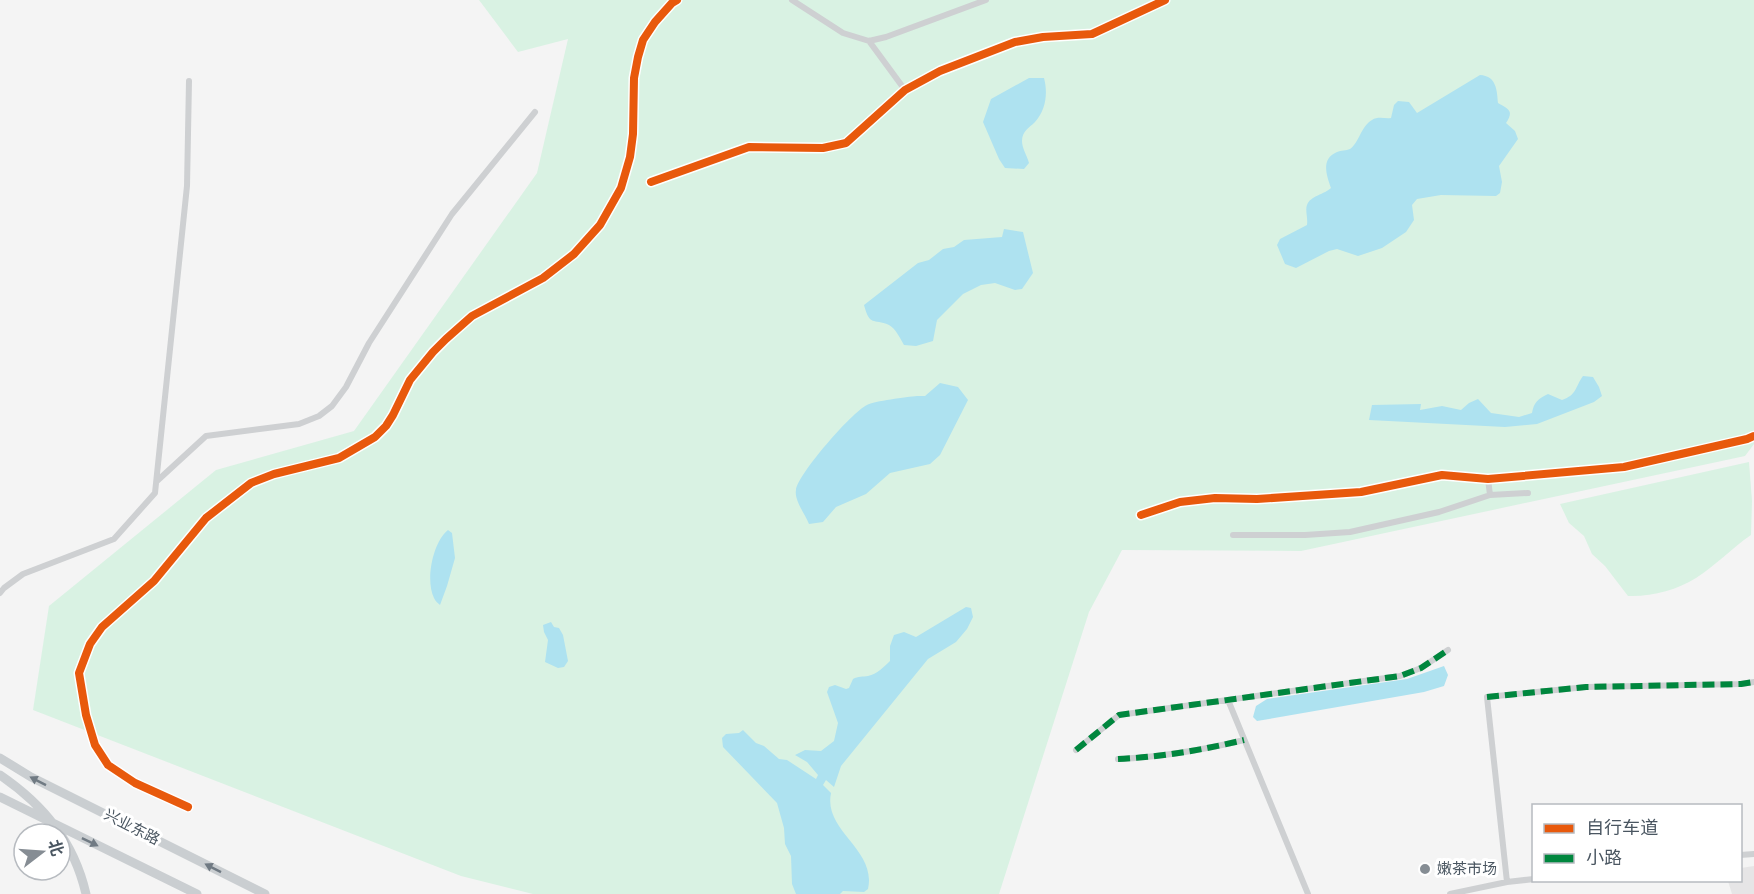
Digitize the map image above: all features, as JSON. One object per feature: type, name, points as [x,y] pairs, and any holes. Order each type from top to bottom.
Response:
[{"type":"main road","name":"兴业东路","points":[[0,758],[31,777],[265,894]]},
{"type":"main road","points":[[0,776],[28,796],[56,827],[73,854],[86,894]]},
{"type":"main road","name":"兴业东路","points":[[0,797],[197,894]]},
{"type":"street","points":[[188,807],[135,783],[108,765],[95,745],[86,715],[79,673],[90,644],[102,627],[154,580],[206,518],[251,483],[273,474],[339,458],[375,437],[393,415],[410,380],[446,339],[472,316],[543,278],[574,254],[600,225],[621,188],[630,157],[633,134],[634,78],[643,40],[655,22],[677,0]]},
{"type":"street","points":[[792,0],[843,33],[869,41],[886,37],[986,0]]},
{"type":"street","points":[[651,182],[748,147],[823,148],[846,143],[905,90],[940,71],[1015,42],[1043,37],[1092,34],[1165,0]]},
{"type":"street","points":[[869,41],[905,90]]},
{"type":"street","points":[[0,593],[23,574],[114,538],[155,494],[187,186],[189,81]]},
{"type":"street","points":[[156,481],[206,436],[299,424],[319,416],[332,406],[346,387],[369,343],[452,214],[535,112]]},
{"type":"street","points":[[1141,515],[1180,502],[1215,498],[1257,499],[1361,492],[1442,475],[1488,479],[1624,467],[1754,436]]},
{"type":"street","points":[[1488,479],[1491,495]]},
{"type":"street","points":[[1233,535],[1305,535],[1350,532],[1439,512],[1491,495],[1528,494]]},
{"type":"street","points":[[1076,750],[1119,715],[1400,676],[1421,668],[1448,650]]},
{"type":"street","points":[[1507,882],[1487,697],[1586,687],[1754,682]]},
{"type":"street","points":[[1228,700],[1308,894]]},
{"type":"street","points":[[1118,759],[1205,750],[1244,740]]},
{"type":"street","points":[[1450,894],[1532,879]]},
{"type":"shaded area","points":[[1754,866],[1754,894],[1732,894],[1728,882],[1742,882],[1742,868]]},
{"type":"green space","points":[[479,0],[1754,0],[1754,444],[1745,456],[1301,551],[1122,550],[1089,612],[999,894],[533,894],[461,876],[33,710],[49,606],[216,470],[354,431],[537,173],[568,39],[518,52]]},
{"type":"green space","points":[[1749,462],[1752,501],[1751,535],[1696,578],[1681,586],[1655,594],[1628,596],[1605,566],[1592,554],[1584,536],[1569,523],[1560,504]]},
{"type":"water","points":[[1480,75],[1489,78],[1495,84],[1498,103],[1510,113],[1506,123],[1515,131],[1518,139],[1499,166],[1502,182],[1500,193],[1496,196],[1441,195],[1417,199],[1412,205],[1414,220],[1406,232],[1382,248],[1358,256],[1337,249],[1296,268],[1285,264],[1277,245],[1280,239],[1307,225],[1307,205],[1314,197],[1331,188],[1326,168],[1328,159],[1332,155],[1350,149],[1365,126],[1372,120],[1391,118],[1394,105],[1398,101],[1409,102],[1417,113]]},
{"type":"water","points":[[1029,78],[1044,78],[1046,90],[1042,112],[1022,138],[1029,163],[1024,169],[1005,168],[983,122],[991,99]]},
{"type":"water","points":[[1004,229],[1023,232],[1033,273],[1022,289],[1015,290],[995,283],[981,285],[963,294],[937,320],[933,341],[916,346],[904,345],[889,325],[873,321],[868,316],[864,305],[918,263],[929,260],[943,249],[954,247],[964,240],[1002,237]]},
{"type":"water","points":[[1583,376],[1593,377],[1602,396],[1594,402],[1537,424],[1505,427],[1369,420],[1372,405],[1421,404],[1420,410],[1442,406],[1461,410],[1478,399],[1491,413],[1519,417],[1532,413],[1537,401],[1548,394],[1562,400],[1570,396]]},
{"type":"water","points":[[940,383],[958,387],[968,400],[940,455],[930,464],[890,473],[866,494],[836,507],[823,522],[809,524],[798,503],[796,490],[815,458],[838,431],[867,405],[891,399],[925,396]]},
{"type":"water","points":[[448,530],[452,533],[455,558],[440,605],[434,599],[431,590],[432,562],[438,543]]},
{"type":"water","points":[[966,607],[971,608],[973,617],[967,629],[956,642],[928,659],[841,766],[834,787],[826,780],[823,785],[831,793],[831,806],[835,818],[865,862],[869,875],[868,889],[864,892],[843,891],[840,894],[796,894],[792,884],[791,856],[785,844],[784,828],[777,803],[723,747],[722,738],[726,734],[739,733],[743,730],[756,743],[764,746],[779,759],[787,760],[816,779],[818,775],[807,762],[795,755],[805,750],[821,751],[834,741],[838,723],[827,692],[829,687],[835,685],[849,688],[853,679],[871,675],[880,670],[890,661],[890,646],[894,635],[904,632],[916,637]]},
{"type":"water","points":[[551,622],[554,627],[559,628],[563,635],[568,661],[564,667],[558,668],[545,662],[548,640],[543,625]]},
{"type":"water","points":[[1444,666],[1448,675],[1444,686],[1424,692],[1257,721],[1253,717],[1256,706],[1267,699],[1407,679]]},
{"type":"marked path","points":[[1076,750],[1119,715],[1400,676],[1421,668],[1448,650]]},
{"type":"marked path","points":[[1487,697],[1586,687],[1754,682]]},
{"type":"marked path","points":[[1118,759],[1150,757],[1244,740]]},
{"type":"cycle path","points":[[188,807],[135,783],[108,765],[95,745],[86,715],[79,673],[90,644],[102,627],[154,581],[206,518],[251,483],[274,474],[339,458],[375,437],[393,415],[410,380],[446,339],[472,316],[543,278],[574,254],[600,225],[621,188],[630,157],[633,134],[634,78],[643,40],[655,22],[677,0]]},
{"type":"cycle path","points":[[651,182],[749,147],[823,148],[846,143],[905,90],[940,71],[1015,42],[1043,37],[1092,34],[1165,0]]},
{"type":"cycle path","points":[[1141,515],[1180,502],[1215,498],[1257,499],[1361,492],[1442,475],[1488,479],[1624,467],[1754,436]]},
{"type":"place","name":"嫩茶市场","points":[[1425,869]]}]
